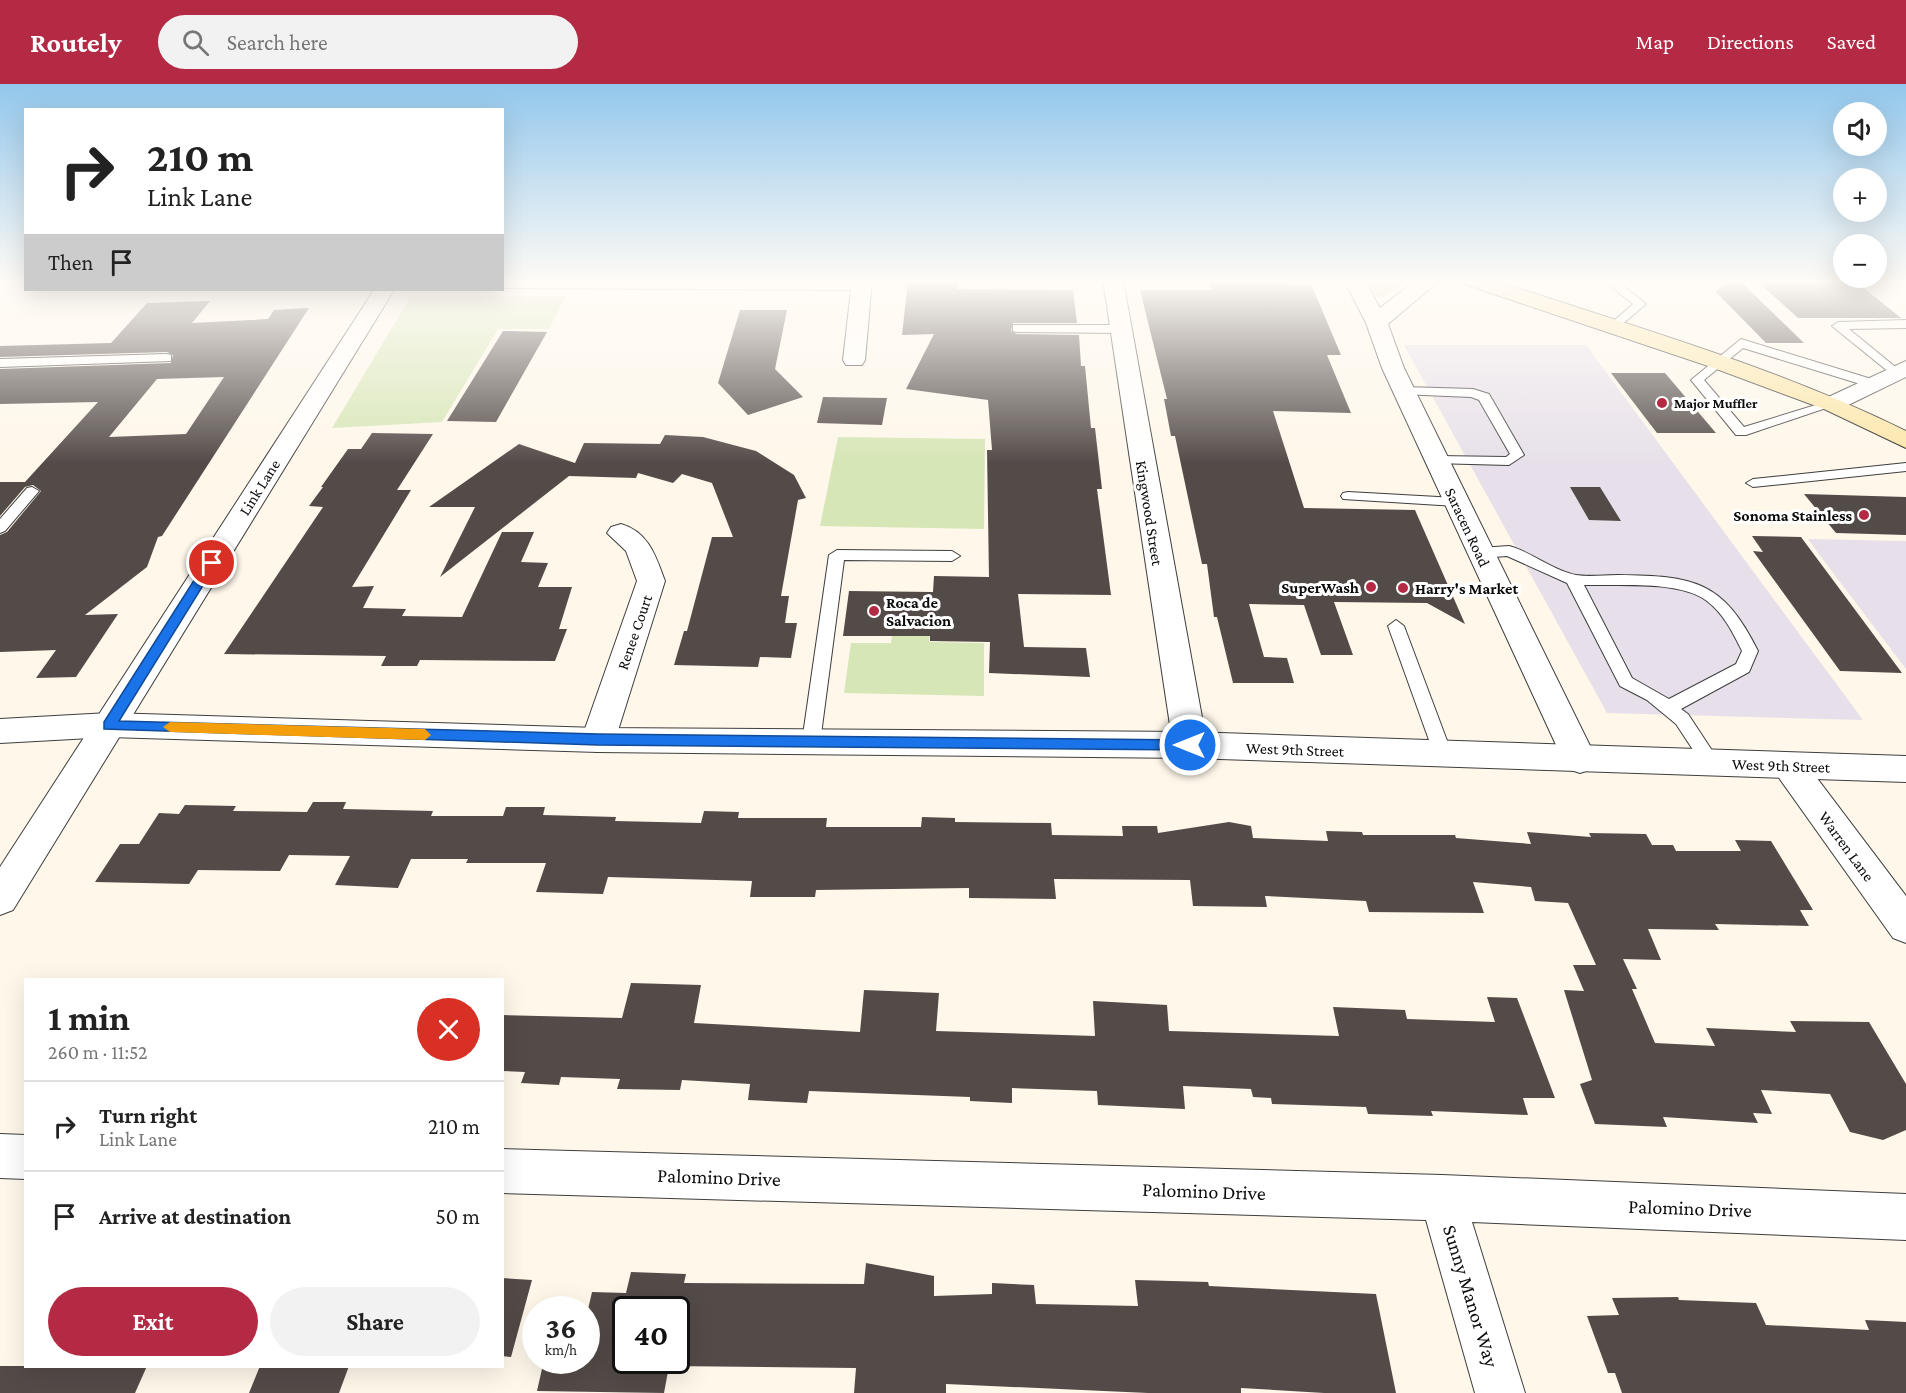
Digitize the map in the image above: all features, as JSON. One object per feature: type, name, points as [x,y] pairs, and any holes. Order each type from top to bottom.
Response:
[{"type":"main road","points":[[1654,341],[1719,362],[1832,404],[1906,441]]},
{"type":"street","name":"Link Lane","points":[[0,899],[352,341]]},
{"type":"street","points":[[854,360],[856,341]]},
{"type":"street","name":"Kingwood Street","points":[[1125,341],[1167,624],[1190,745]]},
{"type":"street","name":"Saracen Road","points":[[1384,341],[1404,391],[1580,760]]},
{"type":"street","points":[[1832,404],[1901,371]]},
{"type":"street","name":"Renee Court","points":[[598,740],[651,580],[639,547],[621,533]]},
{"type":"street","name":"West 9th Street","points":[[0,731],[109,725],[598,740],[1190,745],[1580,760],[1906,769]]},
{"type":"street","name":"Warren Lane","points":[[1789,766],[1906,926]]},
{"type":"street","points":[[0,1156],[24,1157]]},
{"type":"street","name":"Palomino Drive","points":[[504,1171],[1442,1198],[1906,1217]]},
{"type":"street","name":"Sunny Manor Way","points":[[1442,1198],[1500,1393]]},
{"type":"lane","points":[[1859,341],[1901,371]]},
{"type":"lane","points":[[1832,404],[1741,432],[1697,380],[1741,343],[1874,384]]},
{"type":"lane","points":[[0,363],[167,358]]},
{"type":"lane","points":[[1404,391],[1473,393],[1484,397],[1517,455],[1509,461],[1437,460]]},
{"type":"lane","points":[[1753,483],[1906,466]]},
{"type":"lane","points":[[0,528],[32,491]]},
{"type":"lane","points":[[1348,496],[1456,502]]},
{"type":"lane","points":[[1480,553],[1509,551],[1573,580],[1674,585],[1707,593],[1741,632],[1750,651],[1743,668],[1667,708]]},
{"type":"lane","points":[[811,742],[837,555],[952,556]]},
{"type":"lane","points":[[1573,580],[1626,682],[1653,696],[1688,725],[1711,763]]},
{"type":"lane","points":[[1396,626],[1443,754]]},
{"type":"shaded area","points":[[1404,345],[1586,345],[1863,720],[1607,713]]},
{"type":"shaded area","points":[[1808,539],[1906,541],[1906,669],[1821,557]]},
{"type":"green space","points":[[384,341],[491,341],[442,422],[332,428]]},
{"type":"green space","points":[[838,437],[985,439],[984,529],[820,526]]},
{"type":"green space","points":[[893,630],[930,630],[929,642],[984,643],[984,696],[844,693],[851,643],[891,643]]},
{"type":"building","points":[[113,341],[288,341],[162,536],[158,537],[147,567],[85,615],[118,614],[76,677],[36,678],[56,650],[0,652],[0,535],[7,532],[41,491],[33,485],[25,487],[0,516],[0,482],[25,482],[98,402],[0,404],[0,369],[171,363],[173,355],[167,352],[0,357],[0,346],[111,343]],"holes":[[[224,377],[186,434],[109,437],[157,379]]]},
{"type":"building","points":[[497,341],[542,341],[496,422],[447,421]]},
{"type":"building","points":[[731,341],[781,341],[775,369],[803,397],[748,415],[718,383]]},
{"type":"building","points":[[930,341],[1079,341],[1081,366],[1085,366],[1091,428],[1095,428],[1102,489],[1097,489],[1111,595],[1018,594],[1024,647],[1086,648],[1090,677],[989,673],[990,642],[930,641],[930,636],[843,636],[849,591],[933,592],[934,576],[989,577],[987,450],[992,450],[988,400],[906,389]]},
{"type":"building","points":[[1153,341],[1335,341],[1341,355],[1327,355],[1351,413],[1273,411],[1304,508],[1415,510],[1465,624],[1427,603],[1334,602],[1353,655],[1321,655],[1304,605],[1249,604],[1264,657],[1287,658],[1294,683],[1233,683],[1217,617],[1214,617],[1207,564],[1202,564],[1175,436],[1171,436],[1164,399],[1167,399]]},
{"type":"building","points":[[1764,341],[1802,341],[1804,343],[1766,343]]},
{"type":"building","name":"Major Muffler","points":[[1611,373],[1665,373],[1716,433],[1657,433]]},
{"type":"building","points":[[823,397],[887,398],[882,425],[817,423]]},
{"type":"building","points":[[372,433],[433,434],[397,490],[411,490],[352,587],[374,586],[363,608],[406,609],[402,616],[462,617],[502,532],[534,532],[521,562],[548,563],[538,587],[572,587],[559,629],[567,629],[555,661],[420,660],[417,666],[381,666],[386,656],[224,654],[323,507],[309,506],[323,487],[321,487],[348,449],[361,449]]},
{"type":"building","points":[[665,435],[703,437],[756,451],[794,475],[806,498],[798,500],[781,596],[789,596],[785,623],[797,623],[791,658],[760,657],[758,667],[674,665],[684,631],[687,631],[712,537],[733,537],[712,483],[682,474],[673,483],[638,473],[636,478],[569,476],[440,577],[475,507],[429,507],[519,444],[575,463],[584,443],[660,444]]},
{"type":"building","points":[[1570,487],[1600,487],[1621,521],[1589,520]]},
{"type":"building","name":"Sonoma Stainless","points":[[1804,494],[1906,497],[1906,535],[1836,533]]},
{"type":"building","points":[[1752,536],[1801,537],[1902,673],[1840,671],[1753,551],[1763,552]]},
{"type":"building","points":[[313,802],[346,802],[343,809],[433,811],[431,816],[503,816],[506,807],[545,807],[543,815],[616,817],[615,821],[701,823],[704,811],[739,812],[738,818],[827,818],[826,827],[921,827],[922,817],[955,818],[955,822],[1051,823],[1052,835],[1123,836],[1122,826],[1157,826],[1158,833],[1229,822],[1251,826],[1253,838],[1328,841],[1326,831],[1362,832],[1363,835],[1455,835],[1456,838],[1531,844],[1527,832],[1591,837],[1589,833],[1646,834],[1652,845],[1673,845],[1676,851],[1741,851],[1735,840],[1771,841],[1813,910],[1800,910],[1809,926],[1715,924],[1719,930],[1648,929],[1661,960],[1623,959],[1637,989],[1632,989],[1655,1043],[1715,1046],[1706,1028],[1796,1032],[1790,1021],[1869,1022],[1906,1084],[1906,1130],[1883,1140],[1850,1132],[1830,1094],[1761,1090],[1772,1114],[1753,1113],[1758,1123],[1663,1117],[1667,1127],[1595,1124],[1580,1084],[1592,1080],[1564,990],[1584,991],[1573,965],[1596,965],[1568,903],[1535,901],[1531,887],[1473,882],[1484,913],[1369,912],[1366,901],[1265,896],[1267,907],[1193,906],[1190,880],[1054,879],[1056,899],[969,898],[969,888],[816,890],[815,897],[750,897],[752,881],[608,877],[603,894],[536,892],[546,863],[466,863],[468,859],[411,859],[398,888],[335,885],[350,856],[289,855],[280,871],[198,870],[189,884],[95,882],[120,844],[139,844],[159,813],[179,814],[185,805],[236,806],[233,811],[307,812]]},
{"type":"building","points":[[631,983],[701,985],[694,1023],[860,1032],[864,990],[939,993],[936,1031],[1095,1036],[1093,1001],[1167,1005],[1169,1031],[1339,1036],[1333,1007],[1405,1010],[1407,1019],[1495,1022],[1487,997],[1517,998],[1555,1098],[1523,1098],[1528,1115],[1431,1111],[1433,1116],[1368,1114],[1366,1107],[1272,1104],[1271,1098],[1253,1097],[1251,1089],[1183,1086],[1185,1109],[1098,1105],[1097,1091],[1012,1088],[1012,1103],[970,1101],[970,1097],[809,1091],[807,1103],[748,1100],[750,1084],[682,1080],[680,1090],[617,1089],[620,1079],[561,1077],[559,1085],[521,1083],[525,1072],[504,1071],[504,1015],[622,1018]]},
{"type":"building","points":[[866,1263],[934,1276],[934,1296],[992,1294],[992,1283],[1034,1285],[1036,1304],[1138,1306],[1135,1280],[1208,1282],[1209,1286],[1376,1294],[1396,1393],[1324,1393],[1241,1388],[1241,1393],[1148,1393],[946,1384],[946,1393],[854,1393],[856,1368],[690,1366],[690,1296],[612,1296],[612,1374],[668,1374],[664,1393],[537,1391],[541,1374],[600,1374],[600,1296],[591,1296],[592,1292],[626,1293],[631,1272],[686,1274],[684,1283],[864,1284]]},
{"type":"building","points":[[504,1278],[532,1280],[528,1296],[522,1296],[522,1317],[511,1357],[504,1356]]},
{"type":"building","points":[[1678,1297],[1679,1300],[1756,1303],[1766,1325],[1869,1330],[1865,1320],[1906,1322],[1906,1393],[1622,1393],[1615,1373],[1608,1373],[1587,1316],[1619,1315],[1612,1298]]},
{"type":"building","points":[[0,1366],[146,1368],[135,1393],[0,1393]]},
{"type":"building","points":[[259,1368],[348,1368],[339,1393],[249,1393]]},
{"type":"slow traffic","points":[[170,727],[425,735]]},
{"type":"place","name":"Major Muffler","points":[[1662,403]]},
{"type":"place","name":"Sonoma Stainless","points":[[1864,515]]},
{"type":"place","name":"SuperWash","points":[[1371,587]]},
{"type":"place","name":"Harry's Market","points":[[1403,588]]},
{"type":"place","name":"Roca de Salvacion","points":[[874,611]]},
{"type":"route","points":[[212,563],[109,725],[598,740],[1190,745]]}]
